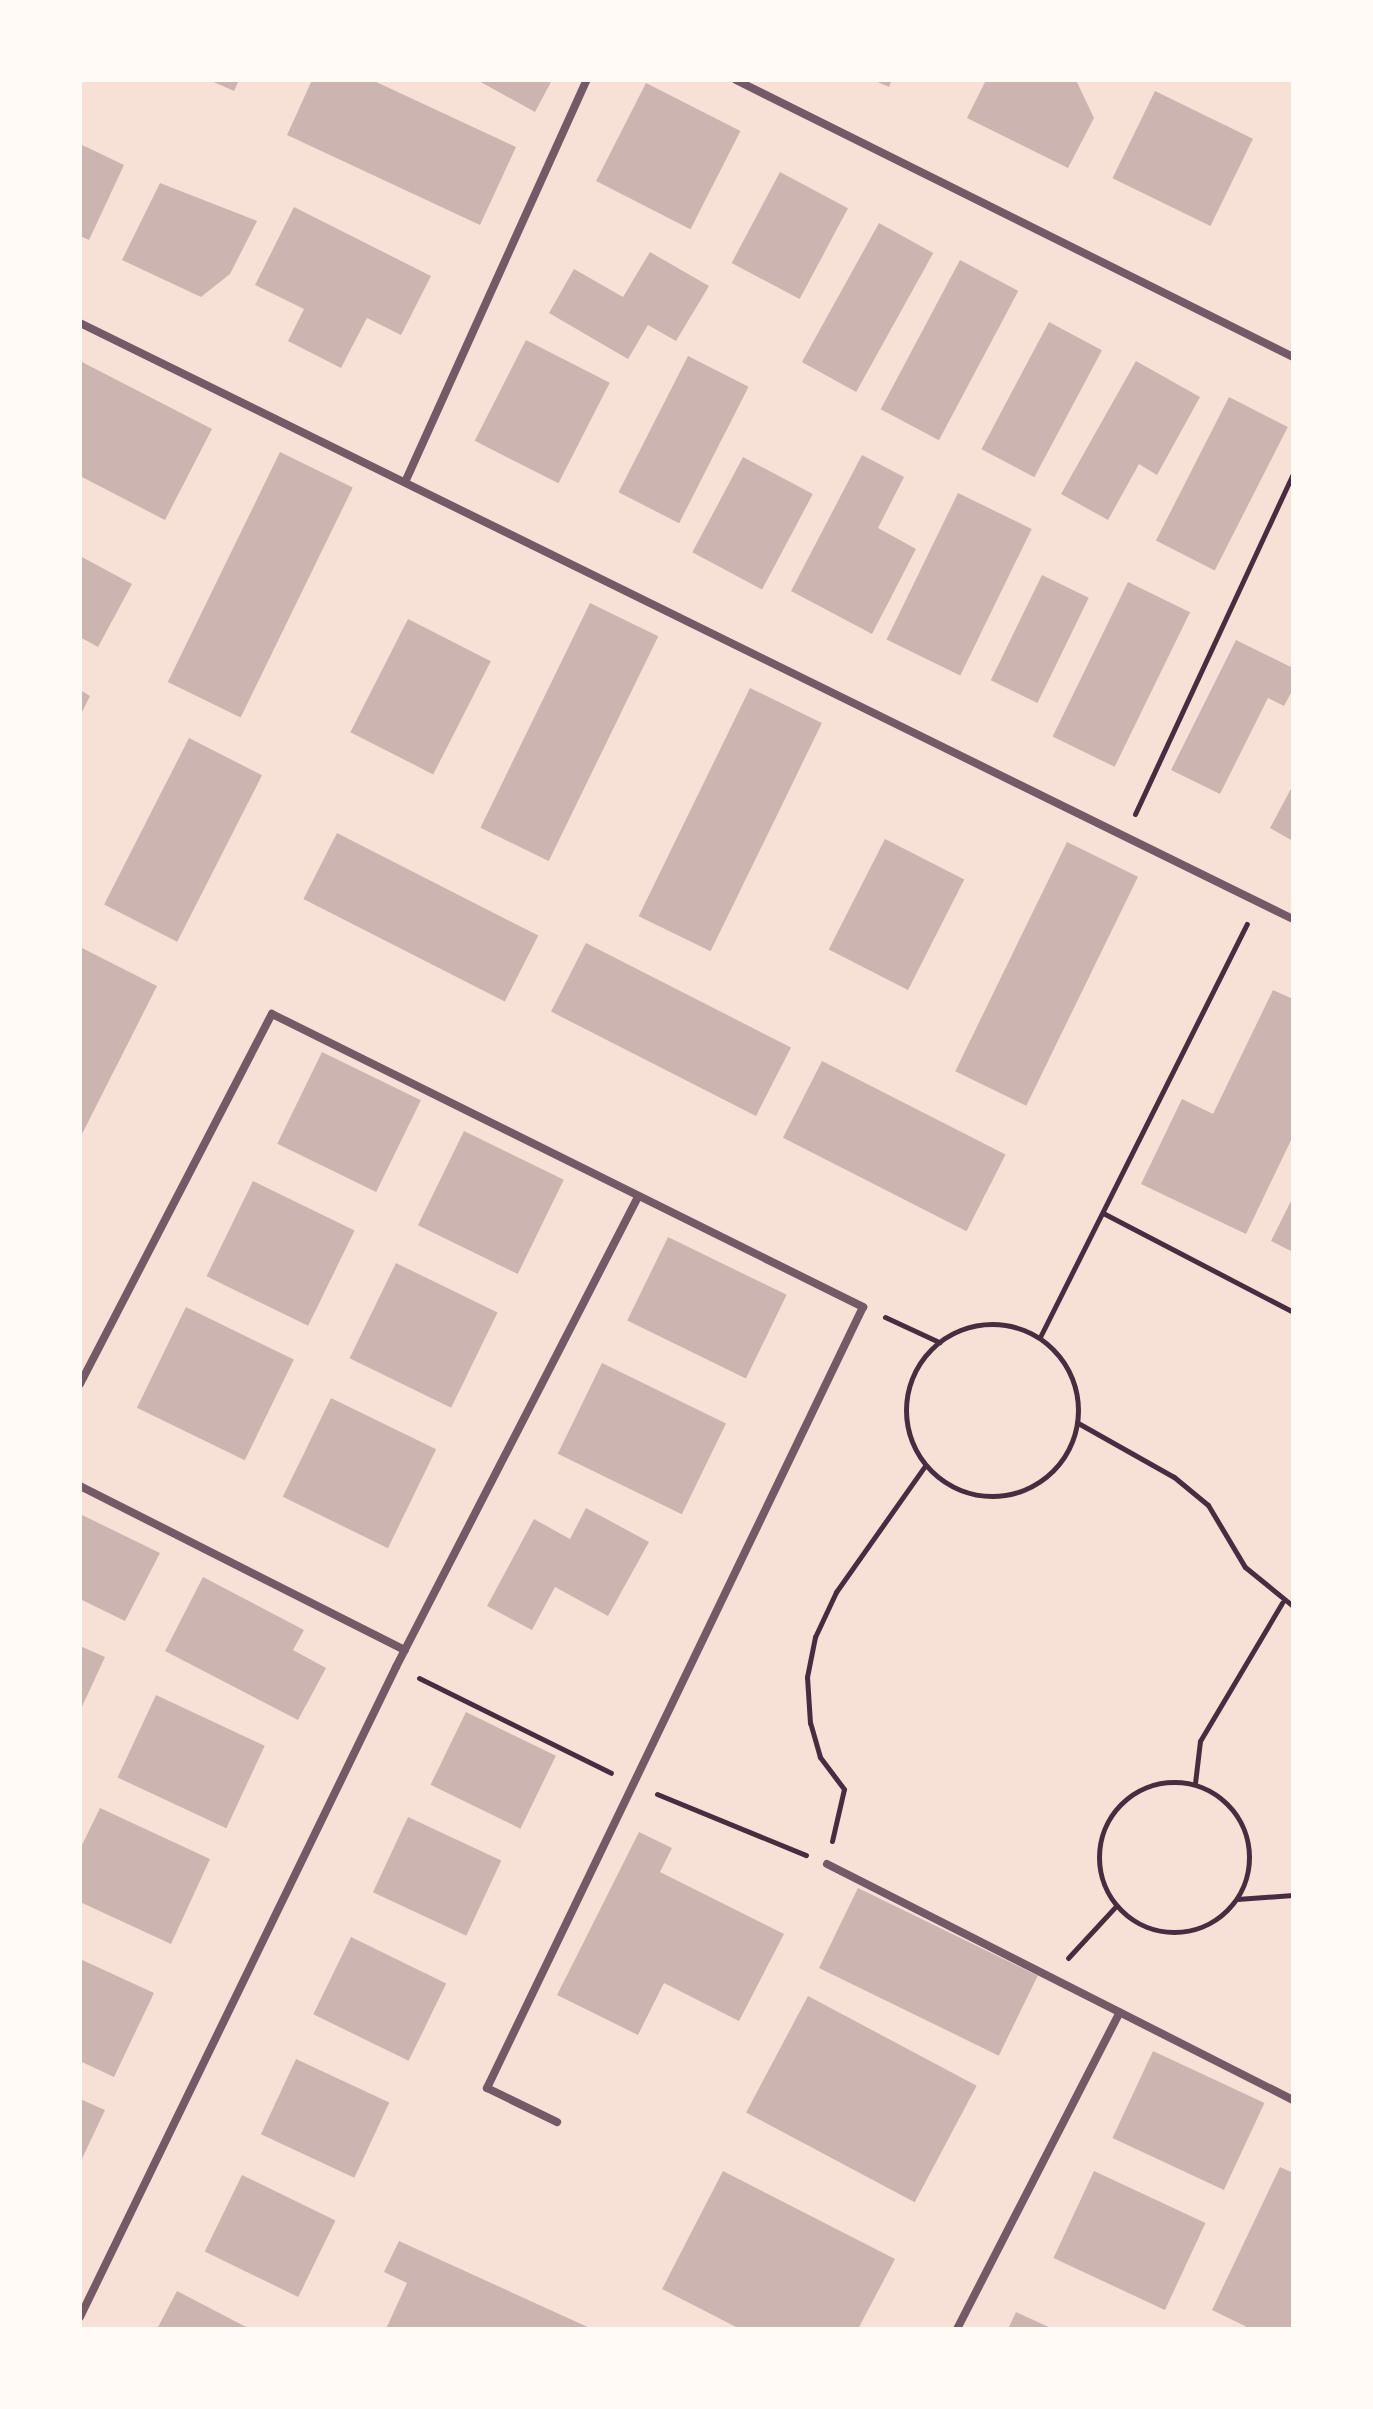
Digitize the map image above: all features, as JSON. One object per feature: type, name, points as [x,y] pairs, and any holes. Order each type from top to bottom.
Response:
[{"type":"street","points":[[406,480],[587,80]]},
{"type":"street","points":[[736,80],[1293,357]]},
{"type":"street","points":[[80,323],[406,480],[1293,919]]},
{"type":"street","points":[[80,1384],[272,1014],[863,1307],[631,1783],[487,2088],[557,2122]]},
{"type":"street","points":[[80,2317],[396,1667],[638,1197]]},
{"type":"street","points":[[80,1486],[405,1650]]},
{"type":"street","points":[[827,1864],[1293,2100]]},
{"type":"street","points":[[957,2329],[1120,2012]]},
{"type":"path","points":[[1125,836],[1293,473]]},
{"type":"path","points":[[1040,1337],[1259,902]]},
{"type":"path","points":[[1103,1213],[1293,1312]]},
{"type":"path","points":[[863,1307],[939,1342]]},
{"type":"path","points":[[982,1324],[1040,1337],[1067,1365],[1078,1423],[1059,1466],[1007,1496],[977,1496],[925,1466],[906,1423],[906,1392],[939,1342],[982,1324]]},
{"type":"path","points":[[1078,1423],[1174,1477],[1208,1505],[1245,1567],[1282,1603],[1293,1606]]},
{"type":"path","points":[[396,1667],[631,1783],[827,1864],[844,1789],[820,1757],[810,1723],[807,1677],[815,1637],[836,1592],[925,1466]]},
{"type":"path","points":[[1195,1783],[1200,1741],[1282,1603]]},
{"type":"path","points":[[1195,1783],[1219,1795],[1242,1821],[1249,1874],[1237,1899],[1205,1925],[1165,1932],[1116,1906],[1103,1883],[1099,1846],[1107,1822],[1147,1786],[1195,1783]]},
{"type":"path","points":[[1237,1899],[1293,1895]]},
{"type":"path","points":[[1050,1976],[1116,1906]]},
{"type":"building","points":[[209,80],[239,80],[234,91]]},
{"type":"building","points":[[312,80],[372,80],[516,147],[480,225],[287,135]]},
{"type":"building","points":[[477,80],[552,80],[535,112]]},
{"type":"building","points":[[873,80],[892,80],[889,87]]},
{"type":"building","points":[[986,80],[1076,80],[1094,118],[1068,168],[967,118]]},
{"type":"building","points":[[646,83],[740,131],[691,229],[596,181]]},
{"type":"building","points":[[1155,91],[1253,139],[1210,226],[1112,178]]},
{"type":"building","points":[[80,144],[124,165],[89,240],[80,236]]},
{"type":"building","points":[[780,172],[848,208],[800,299],[732,263]]},
{"type":"building","points":[[160,183],[257,221],[230,274],[201,297],[122,260]]},
{"type":"building","points":[[294,207],[431,276],[401,335],[367,318],[341,368],[288,341],[304,309],[255,285]]},
{"type":"building","points":[[879,223],[933,253],[856,392],[802,362]]},
{"type":"building","points":[[650,252],[709,286],[676,341],[648,325],[628,359],[549,313],[574,269],[623,297]]},
{"type":"building","points":[[960,260],[1018,291],[939,440],[881,409]]},
{"type":"building","points":[[1049,322],[1102,350],[1034,477],[981,449]]},
{"type":"building","points":[[526,340],[610,383],[558,483],[475,441]]},
{"type":"building","points":[[688,356],[749,387],[679,523],[619,492]]},
{"type":"building","points":[[80,361],[212,429],[165,520],[80,476]]},
{"type":"building","points":[[1136,361],[1200,397],[1157,475],[1139,464],[1108,520],[1061,494]]},
{"type":"building","points":[[1229,397],[1288,427],[1215,570],[1156,540]]},
{"type":"building","points":[[280,452],[353,488],[241,718],[168,682]]},
{"type":"building","points":[[862,455],[904,477],[878,528],[916,549],[872,634],[791,591]]},
{"type":"building","points":[[743,457],[813,494],[762,589],[692,552]]},
{"type":"building","points":[[958,493],[1032,529],[960,675],[887,640]]},
{"type":"building","points":[[80,556],[132,584],[98,647],[80,637]]},
{"type":"building","points":[[1042,575],[1089,598],[1037,703],[991,680]]},
{"type":"building","points":[[1128,582],[1190,612],[1115,767],[1053,737]]},
{"type":"building","points":[[590,603],[658,636],[549,861],[480,828]]},
{"type":"building","points":[[408,619],[491,661],[433,774],[350,732]]},
{"type":"building","points":[[1236,640],[1293,668],[1293,689],[1284,706],[1268,698],[1220,794],[1171,770]]},
{"type":"building","points":[[750,688],[822,723],[711,951],[639,916]]},
{"type":"building","points":[[80,690],[90,696],[80,716]]},
{"type":"building","points":[[189,738],[262,775],[177,942],[104,905]]},
{"type":"building","points":[[1293,785],[1293,841],[1270,828]]},
{"type":"building","points":[[337,833],[538,936],[505,1002],[303,899]]},
{"type":"building","points":[[885,839],[964,879],[908,990],[829,949]]},
{"type":"building","points":[[1067,842],[1138,877],[1026,1106],[955,1071]]},
{"type":"building","points":[[586,943],[791,1047],[756,1116],[551,1012]]},
{"type":"building","points":[[82,948],[157,986],[80,1138],[80,952]]},
{"type":"building","points":[[1273,990],[1293,999],[1293,1136],[1246,1234],[1141,1184],[1182,1099],[1213,1114]]},
{"type":"building","points":[[322,1052],[421,1100],[376,1192],[277,1144]]},
{"type":"building","points":[[822,1061],[1006,1155],[967,1231],[783,1138]]},
{"type":"building","points":[[464,1131],[564,1180],[518,1274],[418,1225]]},
{"type":"building","points":[[253,1181],[355,1231],[308,1326],[207,1276]]},
{"type":"building","points":[[1293,1197],[1293,1252],[1271,1241]]},
{"type":"building","points":[[668,1237],[787,1295],[746,1378],[627,1321]]},
{"type":"building","points":[[396,1263],[498,1313],[451,1408],[350,1358]]},
{"type":"building","points":[[186,1307],[294,1360],[245,1460],[137,1408]]},
{"type":"building","points":[[602,1363],[726,1423],[682,1514],[558,1454]]},
{"type":"building","points":[[331,1398],[436,1449],[388,1548],[283,1497]]},
{"type":"building","points":[[586,1508],[649,1542],[608,1616],[555,1587],[532,1630],[487,1606],[534,1519],[570,1539]]},
{"type":"building","points":[[80,1514],[160,1553],[125,1621],[80,1599]]},
{"type":"building","points":[[203,1577],[304,1630],[293,1650],[326,1668],[298,1720],[165,1651]]},
{"type":"building","points":[[80,1646],[105,1657],[80,1711]]},
{"type":"building","points":[[156,1695],[265,1746],[226,1828],[118,1777]]},
{"type":"building","points":[[466,1712],[556,1756],[520,1829],[430,1785]]},
{"type":"building","points":[[100,1808],[210,1859],[171,1944],[80,1902],[80,1849]]},
{"type":"building","points":[[408,1817],[501,1861],[466,1936],[373,1892]]},
{"type":"building","points":[[639,1832],[672,1848],[660,1872],[784,1934],[739,2021],[664,1983],[638,2035],[557,1995]]},
{"type":"building","points":[[858,1888],[1038,1976],[999,2056],[819,1968]]},
{"type":"building","points":[[351,1937],[446,1983],[409,2061],[313,2014]]},
{"type":"building","points":[[80,1959],[154,1993],[114,2077],[80,2061]]},
{"type":"building","points":[[808,1996],[977,2086],[915,2202],[746,2113]]},
{"type":"building","points":[[1153,2051],[1264,2103],[1224,2190],[1112,2138]]},
{"type":"building","points":[[296,2059],[389,2103],[354,2178],[261,2134]]},
{"type":"building","points":[[80,2099],[105,2110],[80,2163]]},
{"type":"building","points":[[1280,2167],[1293,2173],[1293,2329],[1251,2329],[1212,2310]]},
{"type":"building","points":[[723,2171],[895,2259],[858,2329],[740,2329],[662,2289]]},
{"type":"building","points":[[1094,2171],[1205,2223],[1165,2310],[1053,2258]]},
{"type":"building","points":[[242,2175],[335,2221],[298,2297],[205,2251]]},
{"type":"building","points":[[399,2241],[592,2329],[386,2329],[407,2283],[384,2272]]},
{"type":"building","points":[[177,2291],[250,2329],[157,2329]]},
{"type":"building","points":[[1016,2312],[1053,2329],[1008,2329]]}]
